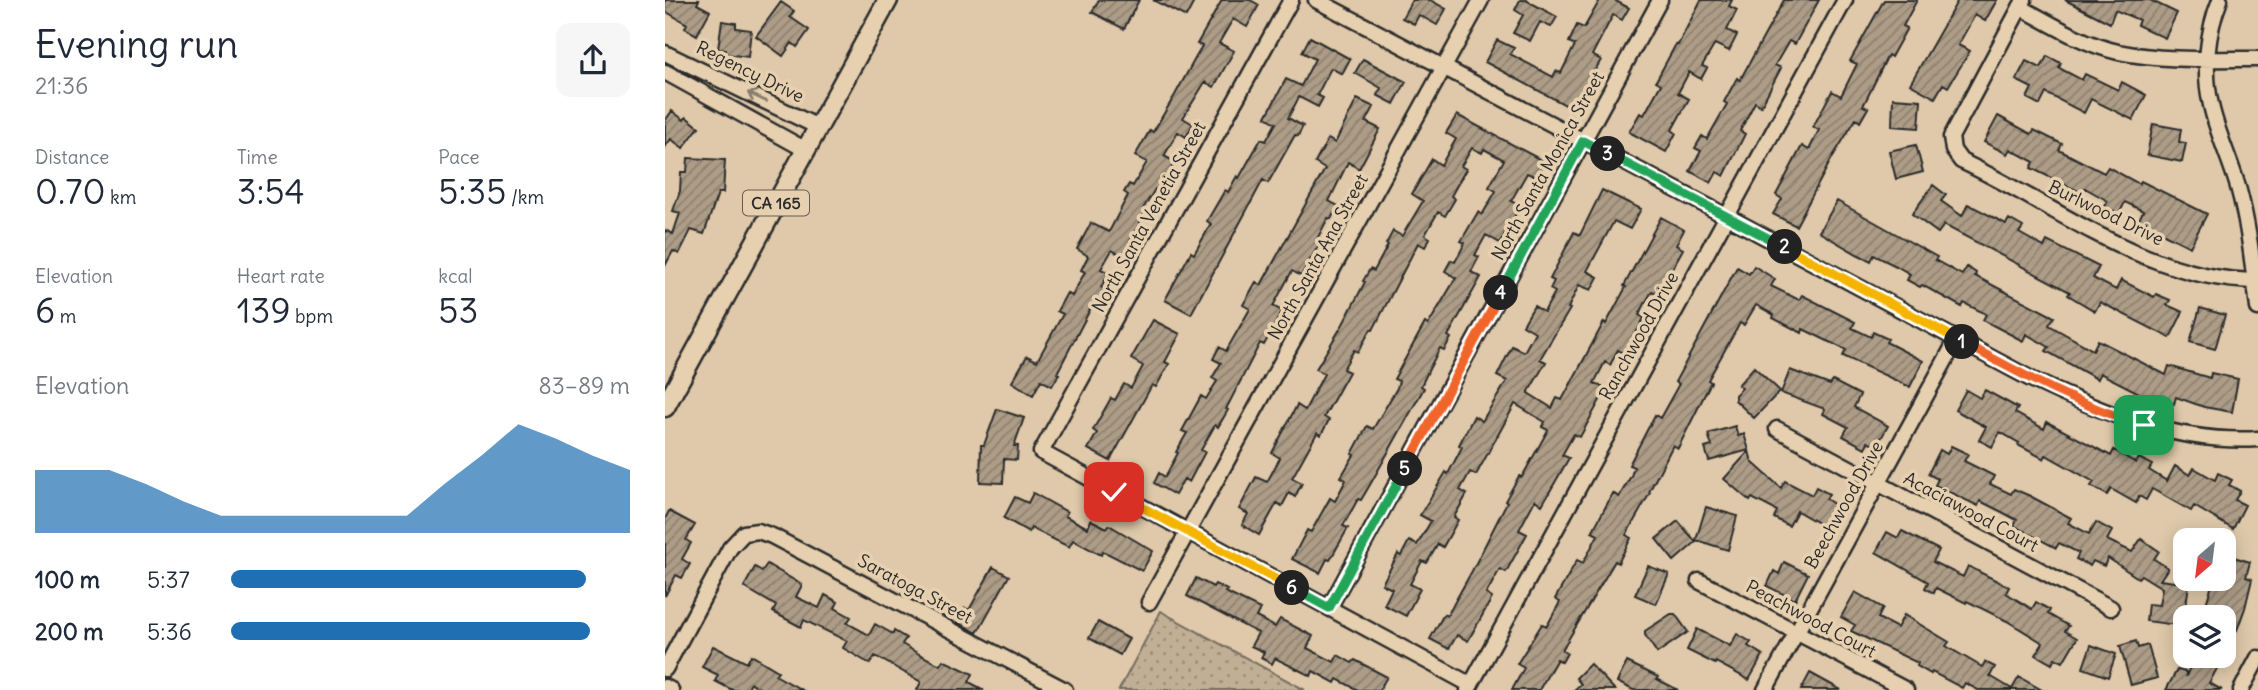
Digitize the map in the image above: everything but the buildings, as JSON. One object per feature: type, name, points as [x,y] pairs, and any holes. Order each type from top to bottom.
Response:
[{"type":"main road","name":"CA 165","points":[[665,407],[888,0]]},
{"type":"street","name":"North Santa Venetia Street","points":[[1188,531],[1041,452],[1291,0]]},
{"type":"street","points":[[1316,0],[2031,379],[2115,416],[2173,432],[2219,438],[2258,439]]},
{"type":"street","name":"North Santa Ana Street","points":[[1149,602],[1481,0]]},
{"type":"street","name":"North Santa Monica Street","points":[[1329,608],[1660,0]]},
{"type":"street","name":"Ranchwood Drive","points":[[1469,687],[1845,0]]},
{"type":"street","points":[[2220,0],[2213,23],[2208,59],[2211,105],[2238,188],[2256,281],[2258,308]]},
{"type":"street","points":[[2022,3],[2055,26],[2117,51],[2208,59],[2258,60]]},
{"type":"street","name":"Burlwood Drive","points":[[2022,3],[1951,137],[1952,150],[1961,161],[2137,253],[2200,275],[2256,281]]},
{"type":"street","name":"Regency Drive","points":[[665,52],[818,127]]},
{"type":"street","points":[[665,72],[806,149]]},
{"type":"street","name":"Beechwood Drive","points":[[1765,690],[1957,339]]},
{"type":"street","name":"Acaciawood Court","points":[[1777,429],[2111,608]]},
{"type":"street","name":"Saratoga Street","points":[[665,669],[730,548],[744,533],[758,531],[1065,690]]},
{"type":"street","points":[[1188,531],[1469,687]]},
{"type":"street","name":"Peachwood Court","points":[[1699,581],[1906,690]]},
{"type":"street","points":[[2241,690],[2258,658]]},
{"type":"street","points":[[665,687],[671,690]]},
{"type":"shaded area","points":[[1161,611],[1167,615],[1305,690],[1119,690]]},
{"type":"route","points":[[1114,492],[1329,608],[1583,141],[2031,379],[2072,399],[2144,425]]}]
